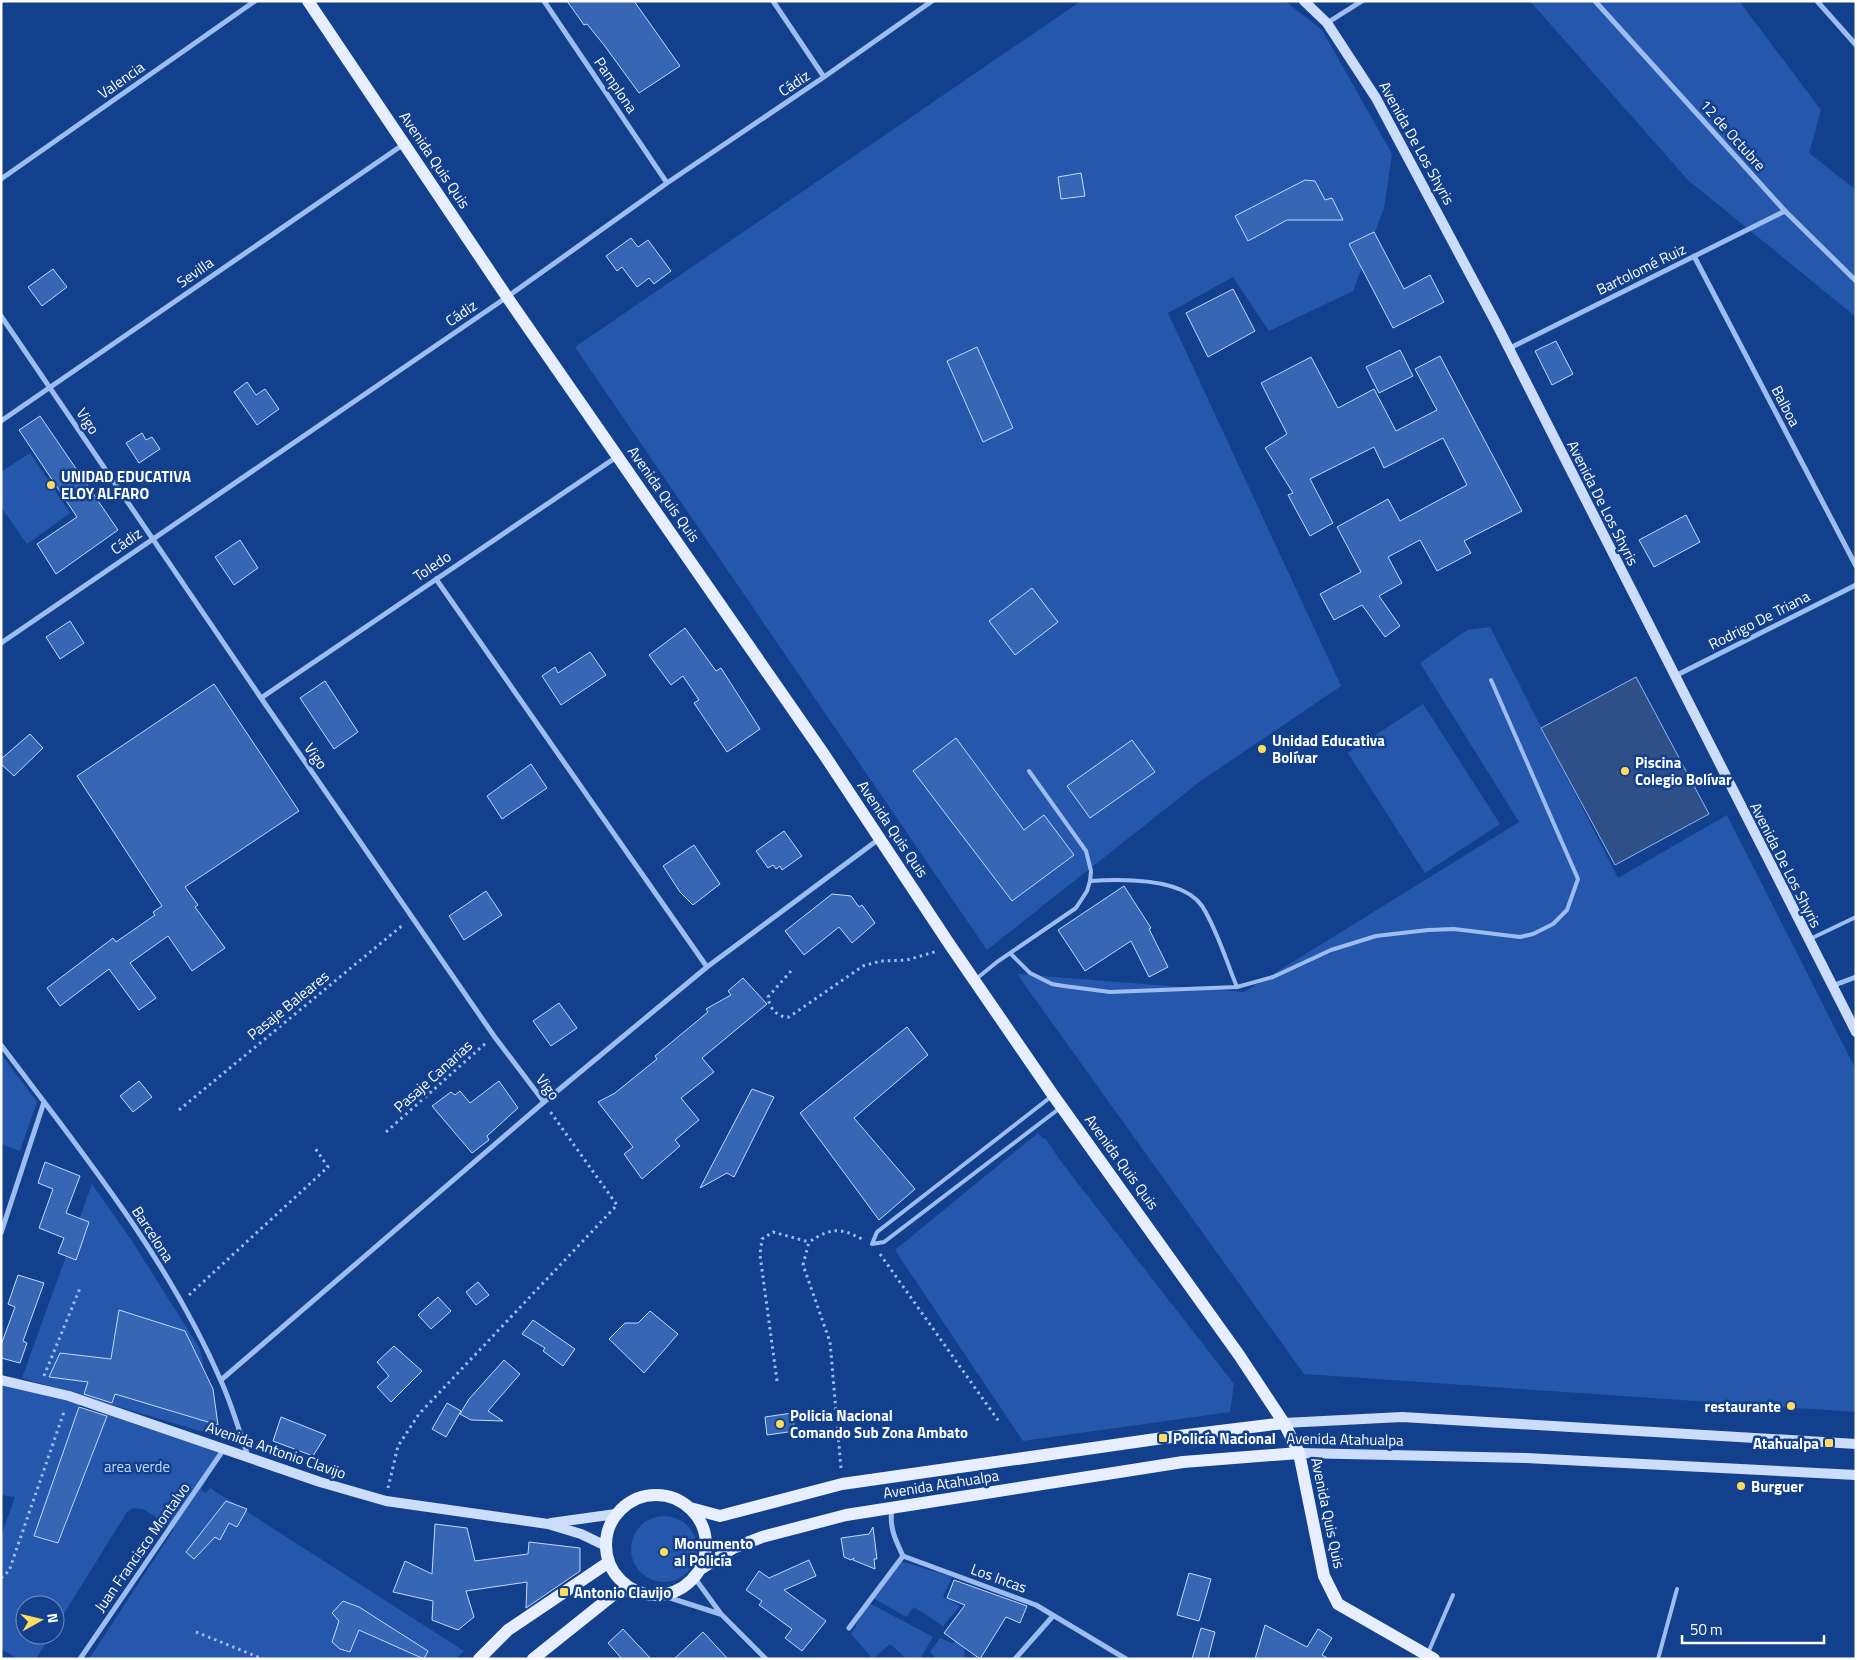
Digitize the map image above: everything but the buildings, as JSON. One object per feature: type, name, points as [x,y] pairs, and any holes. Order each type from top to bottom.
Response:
[{"type":"main road","name":"Avenida Quis Quis","points":[[308,1],[507,297],[880,839],[950,945],[1062,1107],[1240,1355],[1284,1423],[1299,1453],[1324,1576],[1338,1604],[1430,1657]]},
{"type":"main road","name":"Avenida De Los Shyris","points":[[1304,1],[1327,23],[1376,98],[1508,348],[1807,940],[1856,1032]]},
{"type":"main road","name":"Avenida Antonio Clavijo","points":[[1,1380],[68,1396],[320,1482],[386,1501],[548,1524],[581,1534],[606,1546]]},
{"type":"main road","name":"Avenida Atahualpa","points":[[1284,1423],[1402,1417],[1856,1444]]},
{"type":"main road","points":[[690,1508],[700,1522],[705,1537],[705,1554],[697,1574],[675,1592],[661,1595],[646,1594],[632,1589],[619,1578],[609,1562],[606,1546],[609,1528],[616,1514],[629,1502],[644,1496],[660,1495],[676,1499],[690,1508],[720,1516],[842,1484],[1163,1438],[1284,1423]]},
{"type":"main road","name":"Avenida Atahualpa","points":[[697,1574],[733,1548],[762,1537],[846,1515],[1183,1462],[1299,1453],[1526,1458],[1856,1475]]},
{"type":"main road","name":"Avenida Antonio Clavijo","points":[[548,1524],[616,1514]]},
{"type":"main road","points":[[479,1659],[508,1630],[609,1562]]},
{"type":"main road","points":[[533,1659],[614,1595],[632,1589]]},
{"type":"street","name":"Valencia","points":[[1,179],[255,1]]},
{"type":"street","name":"Pamplona","points":[[544,1],[666,183]]},
{"type":"street","points":[[773,1],[824,78]]},
{"type":"street","name":"Cádiz","points":[[1,643],[507,297],[666,183],[824,78],[932,1]]},
{"type":"street","points":[[1327,23],[1362,1]]},
{"type":"street","name":"12 de Octubre","points":[[1595,1],[1785,211],[1856,281]]},
{"type":"street","points":[[1817,1],[1856,44]]},
{"type":"street","name":"Sevilla","points":[[1,421],[404,144]]},
{"type":"street","name":"Bartolomé Ruiz","points":[[1508,348],[1785,211]]},
{"type":"street","name":"Balboa","points":[[1694,256],[1856,566]]},
{"type":"street","name":"Vigo","points":[[1,316],[494,1036],[544,1102]]},
{"type":"street","name":"Toledo","points":[[261,698],[618,456]]},
{"type":"street","points":[[436,579],[707,967]]},
{"type":"street","name":"Rodrigo De Triana","points":[[1674,676],[1856,585]]},
{"type":"street","points":[[221,1380],[544,1102],[707,967],[880,839]]},
{"type":"street","points":[[1831,987],[1856,977]]},
{"type":"street","name":"Barcelona","points":[[1,1046],[134,1226],[181,1303],[221,1380],[248,1456]]},
{"type":"street","points":[[1,1234],[44,1102]]},
{"type":"street","name":"Juan Francisco Montalvo","points":[[80,1659],[224,1449]]},
{"type":"street","points":[[849,1628],[903,1556],[892,1534],[890,1521],[892,1508]]},
{"type":"street","name":"Los Incas","points":[[903,1556],[1036,1605],[1126,1659]]},
{"type":"street","points":[[697,1574],[721,1614],[766,1659]]},
{"type":"street","points":[[661,1595],[721,1614]]},
{"type":"street","points":[[1014,1659],[1053,1616]]},
{"type":"lane","points":[[1010,953],[1030,973],[1052,984],[1110,992],[1238,986],[1273,977],[1331,950],[1376,936],[1402,932],[1454,930],[1520,936],[1544,929],[1567,910],[1578,879],[1491,680]]},
{"type":"lane","points":[[975,980],[1010,953],[1076,908],[1087,891],[1090,881],[1090,866],[1086,851],[1029,771]]},
{"type":"lane","points":[[1090,881],[1122,878],[1150,882],[1180,891],[1195,898],[1206,914],[1238,986]]},
{"type":"lane","points":[[1807,940],[1856,917]]},
{"type":"lane","points":[[872,1244],[877,1232],[1054,1095]]},
{"type":"lane","points":[[872,1244],[884,1242],[1062,1107]]},
{"type":"lane","points":[[1658,1659],[1677,1589]]},
{"type":"lane","points":[[1430,1657],[1453,1595]]},
{"type":"path","name":"Pasaje Baleares","points":[[179,1110],[413,918]]},
{"type":"path","points":[[791,971],[768,997],[771,1005],[780,1016],[784,1017],[789,1017],[863,966],[881,961],[907,960],[927,956],[950,945]]},
{"type":"path","name":"Pasaje Canarias","points":[[386,1132],[494,1036]]},
{"type":"path","name":"Vigo","points":[[386,1501],[398,1446],[419,1414],[617,1205],[544,1102]]},
{"type":"path","points":[[181,1303],[328,1167],[315,1148]]},
{"type":"path","points":[[842,1484],[830,1342],[803,1265],[809,1242],[826,1231],[845,1230],[872,1244],[1000,1423]]},
{"type":"path","points":[[777,1381],[760,1255],[762,1239],[773,1232],[809,1242]]},
{"type":"path","points":[[39,1388],[80,1288]]},
{"type":"path","points":[[1,1578],[9,1571],[68,1396]]},
{"type":"path","points":[[196,1632],[263,1659]]},
{"type":"green space","points":[[1081,1],[1285,1],[1322,30],[1392,154],[1384,208],[1353,291],[1269,331],[1233,277],[1168,313],[1341,686],[1202,780],[987,950],[575,347]]},
{"type":"green space","points":[[1530,1],[1739,1],[1821,110],[1809,153],[1856,190],[1856,317],[1688,180]]},
{"type":"green space","points":[[30,453],[70,513],[27,544],[1,507],[1,472]]},
{"type":"green space","points":[[1490,627],[1618,878],[1727,815],[1856,1070],[1856,1412],[1304,1374],[1017,974],[1244,992],[1519,822],[1420,663],[1467,630]]},
{"type":"green space","points":[[1423,704],[1500,824],[1425,873],[1348,753]]},
{"type":"green space","points":[[1,1054],[37,1102],[20,1151],[1,1144]]},
{"type":"green space","points":[[1038,1133],[1043,1139],[1045,1138],[1062,1163],[1234,1384],[1230,1412],[1023,1441],[895,1250]]},
{"type":"green space","points":[[92,1184],[132,1241],[200,1349],[217,1436],[22,1378]]},
{"type":"green space","name":"area verde","points":[[1,1382],[80,1404],[34,1537],[59,1543],[108,1412],[224,1449],[201,1490],[206,1493],[210,1488],[464,1651],[456,1659],[89,1659],[174,1529],[143,1509],[133,1508],[127,1512],[65,1612],[65,1595],[15,1595],[15,1645],[45,1645],[36,1659],[18,1659],[1,1649],[1,1536],[15,1497],[1,1495]]},
{"type":"green space","points":[[664,1516],[676,1519],[687,1526],[694,1537],[697,1549],[694,1561],[687,1572],[676,1579],[664,1582],[652,1579],[641,1572],[634,1561],[631,1549],[634,1537],[641,1526],[652,1519]]},
{"type":"green space","points":[[897,1560],[952,1577],[943,1597],[960,1606],[943,1626],[914,1607],[906,1617],[873,1598]]},
{"type":"green space","points":[[869,1603],[933,1637],[920,1659],[907,1659],[890,1644],[873,1659],[851,1634]]},
{"type":"green space","points":[[957,1632],[965,1641],[964,1659],[937,1659],[930,1652],[940,1638],[954,1644]]},
{"type":"shaded area","name":"Piscina Colegio Bolívar","points":[[1636,677],[1709,814],[1615,865],[1541,728]]},
{"type":"place","name":"UNIDAD EDUCATIVA ELOY ALFARO","points":[[51,485]]},
{"type":"place","name":"Unidad Educativa Bolívar","points":[[1262,749]]},
{"type":"place","name":"Piscina Colegio Bolívar","points":[[1625,771]]},
{"type":"place","name":"restaurante","points":[[1791,1406]]},
{"type":"place","name":"Policia Nacional Comando Sub Zona Ambato","points":[[780,1424]]},
{"type":"place","name":"Policía Nacional","points":[[1163,1438]]},
{"type":"place","name":"Atahualpa","points":[[1829,1443]]},
{"type":"place","name":"Burguer","points":[[1741,1486]]},
{"type":"place","name":"Monumento al Policía","points":[[664,1552]]},
{"type":"place","name":"Antonio Clavijo","points":[[564,1592]]}]
